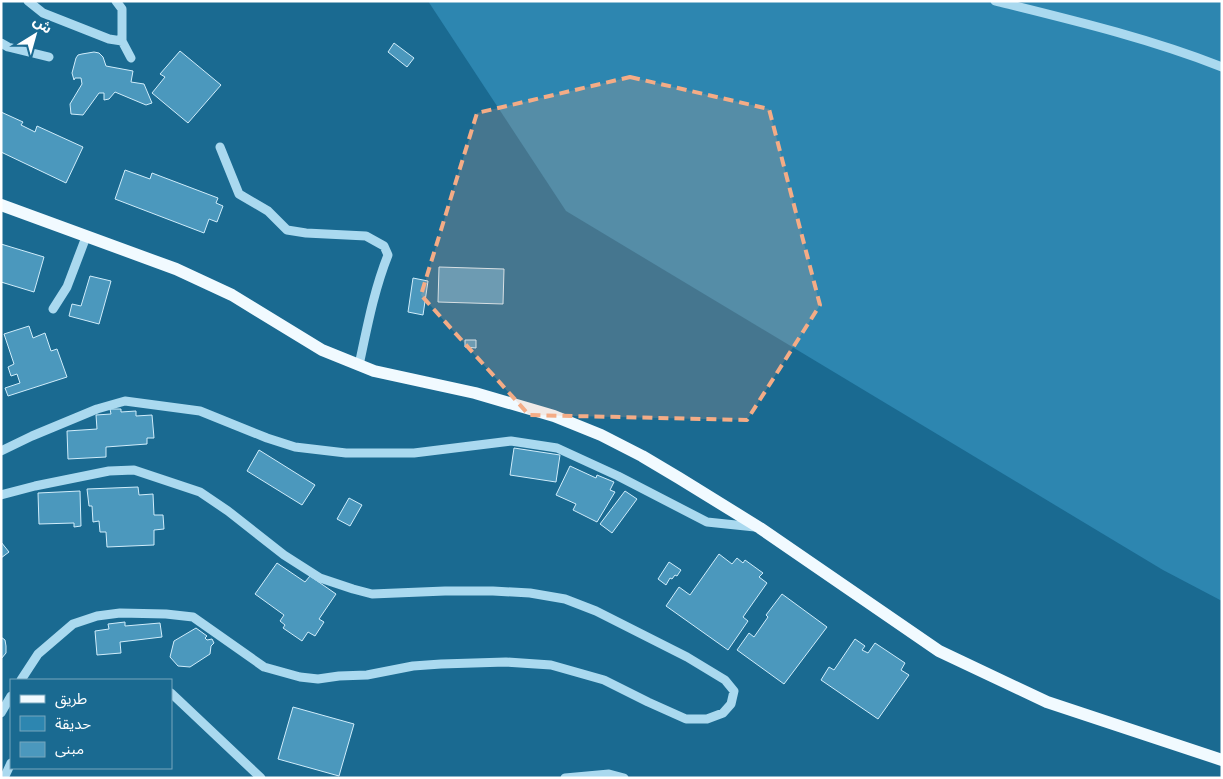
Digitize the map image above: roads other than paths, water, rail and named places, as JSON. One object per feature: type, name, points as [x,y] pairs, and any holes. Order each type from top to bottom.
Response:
[{"type":"main road","points":[[1,205],[176,270],[232,295],[322,350],[374,371],[475,393],[536,410],[601,435],[642,456],[760,528],[939,651],[1047,702],[1222,760]]},
{"type":"street","points":[[28,1],[42,13],[108,39],[122,41]]},
{"type":"street","points":[[116,1],[122,9],[122,41],[131,58]]},
{"type":"street","points":[[995,1],[1144,39],[1222,67]]},
{"type":"street","points":[[1,43],[8,47],[49,56]]},
{"type":"street","points":[[220,146],[239,194],[268,211],[287,230],[306,233],[366,236],[384,246],[388,255],[380,274],[359,365]]},
{"type":"street","points":[[53,309],[67,288],[86,237]]},
{"type":"street","points":[[1,450],[89,413],[125,402],[200,411],[267,438],[295,447],[346,453],[414,453],[511,441],[557,448],[618,476],[707,522],[760,528]]},
{"type":"street","points":[[1,495],[109,471],[134,470],[200,492],[228,511],[284,556],[320,578],[372,594],[445,591],[493,592],[530,593],[565,599],[596,611],[687,657],[725,680],[734,691],[732,704],[722,713],[707,719],[686,719],[604,680],[551,665],[506,662],[441,664],[413,666],[367,675],[318,679],[300,677],[264,667],[192,617],[166,614],[120,613],[97,616],[73,624],[38,654],[22,679]]},
{"type":"street","points":[[172,694],[261,778]]},
{"type":"street","points":[[1,713],[10,698]]},
{"type":"street","points":[[4,778],[10,765]]},
{"type":"street","points":[[565,778],[609,774],[624,778]]}]
